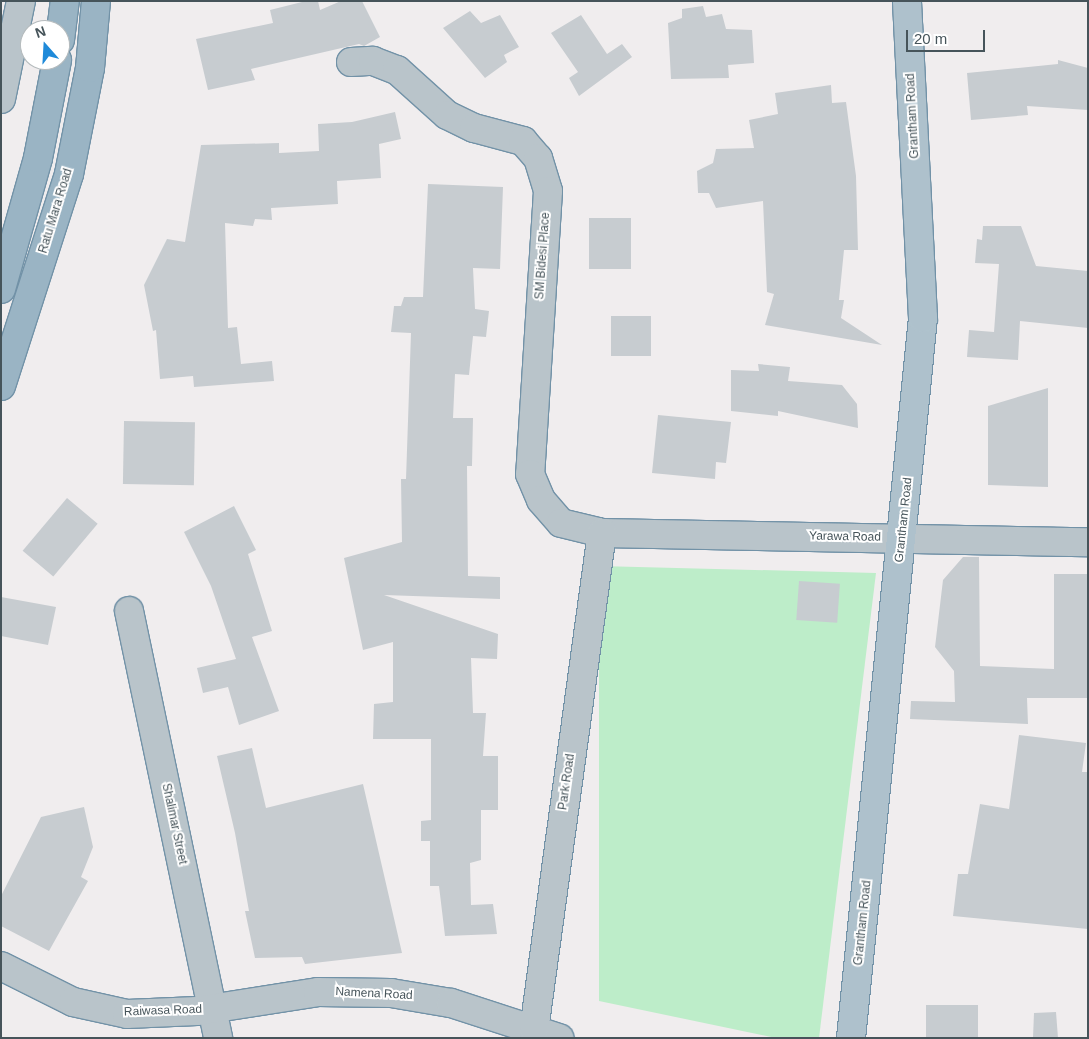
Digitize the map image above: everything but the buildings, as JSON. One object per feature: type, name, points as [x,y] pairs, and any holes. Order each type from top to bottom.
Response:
[{"type":"highway","points":[[63,20],[65,1]]},
{"type":"highway","name":"Ratu Mara Road","points":[[1,386],[70,174],[90,68],[96,1]]},
{"type":"highway","points":[[1,289],[38,158],[55,70]]},
{"type":"main road","name":"Grantham Road","points":[[851,1038],[924,318],[907,1]]},
{"type":"street","points":[[1,99],[21,1]]},
{"type":"street","name":"SM Bidesi Place","points":[[351,62],[374,61],[397,70],[447,115],[474,128],[523,141],[538,158],[548,191],[530,474],[541,500],[561,523],[602,533]]},
{"type":"street","name":"Yarawa Road","points":[[602,533],[902,537],[1088,542]]},
{"type":"street","name":"Park Road","points":[[534,1030],[602,533]]},
{"type":"street","name":"Shalimar Street","points":[[129,611],[214,1009],[218,1038]]},
{"type":"street","name":"Raiwasa Road","points":[[1,966],[73,1002],[127,1014],[214,1009]]},
{"type":"street","name":"Namena Road","points":[[214,1009],[318,992],[391,993],[451,1004],[559,1038]]},
{"type":"green space","points":[[599,566],[876,573],[819,1038],[776,1038],[599,1001]]}]
